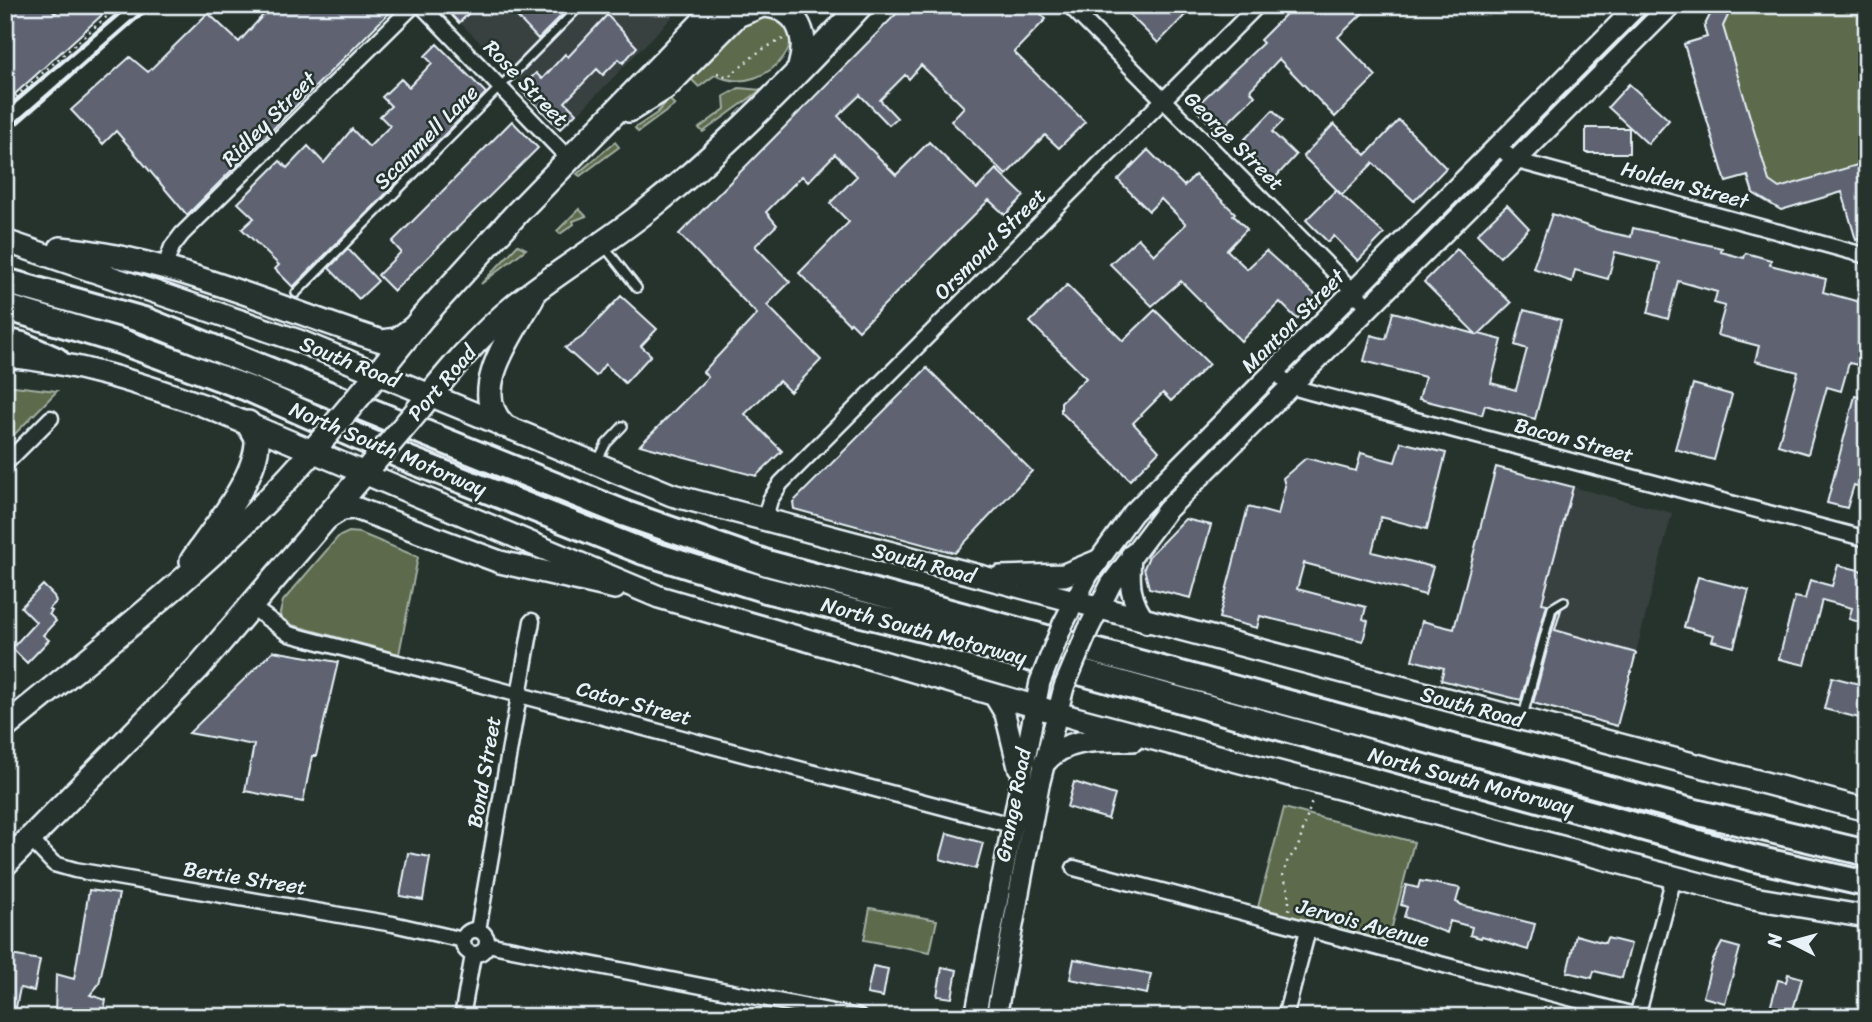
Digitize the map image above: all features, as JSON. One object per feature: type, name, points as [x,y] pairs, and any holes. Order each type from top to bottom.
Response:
[{"type":"highway","points":[[5,727],[171,592],[236,533],[318,445],[422,318],[517,212],[719,5]]},
{"type":"highway","points":[[603,126],[666,87],[737,15],[763,5],[782,9],[800,26],[803,44],[800,68]]},
{"type":"highway","name":"Port Road","points":[[5,864],[253,608],[424,402],[498,320],[682,181],[800,68],[861,5]]},
{"type":"highway","name":"North South Motorway","points":[[5,281],[147,321],[626,514],[767,563],[1678,808],[1867,853]]},
{"type":"highway","points":[[503,425],[490,407],[489,384],[537,289]]},
{"type":"highway","name":"North South Motorway","points":[[5,307],[147,351],[247,388],[554,518],[645,552],[766,590],[942,634],[1756,859],[1867,884]]},
{"type":"highway","points":[[5,341],[22,345],[55,360]]},
{"type":"highway","points":[[171,592],[233,499],[250,467],[257,442],[248,423]]},
{"type":"main road","name":"Manton Street","points":[[1034,705],[1040,682],[1074,603],[1098,561],[1139,507],[1638,5]]},
{"type":"main road","name":"Manton Street","points":[[1097,609],[1131,554],[1167,510],[1671,5]]},
{"type":"main road","name":"South Road","points":[[5,241],[263,327],[371,381],[424,402],[503,425],[672,495],[1147,623],[1867,810]]},
{"type":"main road","points":[[27,247],[90,252],[164,270],[382,341],[401,338],[422,318]]},
{"type":"main road","points":[[5,356],[55,360],[134,381],[248,423],[318,445],[659,597]]},
{"type":"main road","points":[[326,519],[342,509],[355,508],[500,562],[546,575],[659,597],[1056,712],[1753,898],[1867,917]]},
{"type":"main road","points":[[1131,554],[1131,594],[1135,606],[1147,623]]},
{"type":"main road","points":[[977,577],[1064,575],[1098,561]]},
{"type":"main road","name":"Grange Road","points":[[996,1017],[1056,712],[1097,609]]},
{"type":"main road","points":[[993,694],[1005,714],[1020,775]]},
{"type":"main road","name":"Grange Road","points":[[975,1017],[1034,705]]},
{"type":"main road","points":[[1044,763],[1058,749],[1070,744],[1159,740]]},
{"type":"street","name":"Ridley Street","points":[[164,270],[172,247],[182,233],[414,5]]},
{"type":"street","name":"Rose Street","points":[[421,5],[570,160]]},
{"type":"street","name":"George Street","points":[[1069,5],[1369,307]]},
{"type":"street","name":"Orsmond Street","points":[[764,521],[769,500],[780,483],[1258,5]]},
{"type":"street","name":"Holden Street","points":[[1497,146],[1514,160],[1867,256]]},
{"type":"street","points":[[1276,371],[1289,386]]},
{"type":"street","name":"Bacon Street","points":[[1289,386],[1867,539]]},
{"type":"street","points":[[5,464],[51,418]]},
{"type":"street","name":"Cator Street","points":[[253,608],[289,634],[1011,825]]},
{"type":"street","name":"Bond Street","points":[[478,930],[532,621]]},
{"type":"street","name":"Bertie Street","points":[[30,840],[54,864],[75,870],[393,924],[463,940]]},
{"type":"street","name":"Jervois Avenue","points":[[1074,868],[1639,1016]]},
{"type":"street","points":[[1639,1016],[1674,877]]},
{"type":"street","points":[[478,930],[485,935],[487,944],[483,951],[473,955],[466,951],[463,940],[467,932],[478,930]]},
{"type":"street","points":[[1285,1017],[1308,930]]},
{"type":"street","points":[[487,944],[859,1017]]},
{"type":"street","points":[[462,1017],[473,955]]},
{"type":"lane","name":"Scammell Lane","points":[[296,293],[581,5]]},
{"type":"lane","points":[[602,243],[637,288]]},
{"type":"lane","points":[[595,465],[606,444],[623,426]]},
{"type":"lane","points":[[1522,720],[1552,608],[1564,601]]},
{"type":"path","points":[[5,106],[120,5]]},
{"type":"path","points":[[822,5],[830,18]]},
{"type":"path","points":[[821,19],[827,10]]},
{"type":"path","points":[[717,73],[727,78],[761,50],[789,36]]},
{"type":"path","points":[[1289,909],[1289,892],[1283,875],[1287,862],[1298,847],[1311,801]]},
{"type":"shaded area","points":[[442,5],[684,5],[566,126]]},
{"type":"shaded area","points":[[1496,467],[1672,513],[1617,726],[1441,680]]},
{"type":"green space","points":[[1715,5],[1867,5],[1867,237],[1842,192],[1781,210],[1753,193],[1747,176],[1726,182],[1684,44],[1707,37],[1704,27]]},
{"type":"green space","points":[[759,15],[779,20],[789,30],[790,43],[784,57],[755,78],[736,80],[715,75],[699,87],[689,77],[735,29]]},
{"type":"green space","points":[[739,88],[761,90],[703,132],[699,128],[725,109],[724,96]]},
{"type":"green space","points":[[669,99],[675,105],[638,132],[635,128],[657,113]]},
{"type":"green space","points":[[615,142],[619,147],[580,176],[577,174]]},
{"type":"green space","points":[[579,209],[586,216],[573,221],[574,224],[560,234],[557,231]]},
{"type":"green space","points":[[518,245],[526,249],[481,284]]},
{"type":"green space","points":[[5,385],[57,391],[5,444]]},
{"type":"green space","points":[[349,532],[360,533],[418,557],[399,654],[281,622],[283,601],[338,537]]},
{"type":"green space","points":[[1284,808],[1414,842],[1388,942],[1258,907]]},
{"type":"green space","points":[[870,908],[937,920],[930,952],[864,940]]},
{"type":"building","points":[[14,5],[48,5],[55,13],[63,5],[113,5],[5,103],[5,14]]},
{"type":"building","points":[[272,5],[397,5],[187,215],[116,131],[103,144],[71,110],[130,57],[148,72],[208,13],[239,42]]},
{"type":"building","points":[[442,5],[477,5],[459,23]]},
{"type":"building","points":[[506,5],[572,5],[538,39]]},
{"type":"building","points":[[905,5],[1032,5],[1046,19],[1014,52],[1085,122],[1059,148],[1045,135],[1006,175],[951,121],[964,107],[921,65],[909,79],[905,75],[880,100],[897,118],[889,125],[860,95],[838,116],[896,175],[929,142],[977,189],[996,169],[1024,196],[1005,215],[989,200],[859,330],[851,322],[849,324],[799,273],[849,222],[830,203],[857,176],[835,154],[808,182],[802,176],[766,212],[777,225],[755,246],[790,282],[767,305],[821,360],[790,392],[779,381],[745,414],[782,451],[756,476],[640,445],[708,377],[703,372],[757,314],[679,234]]},
{"type":"building","points":[[1120,5],[1195,5],[1158,43]]},
{"type":"building","points":[[1295,5],[1355,5],[1363,13],[1338,37],[1376,76],[1335,117],[1279,59],[1250,90],[1255,96],[1218,132],[1194,108],[1263,43],[1260,40]]},
{"type":"building","points":[[1715,5],[1733,5],[1723,26],[1769,181],[1779,188],[1867,162],[1867,237],[1856,240],[1842,192],[1781,210],[1753,193],[1748,176],[1726,182],[1684,44],[1707,37],[1704,27]]},
{"type":"building","points":[[607,15],[637,47],[623,63],[619,59],[603,75],[597,69],[565,102],[576,113],[560,129],[520,89],[536,73],[542,79],[565,54],[568,57]]},
{"type":"building","points":[[437,44],[486,93],[293,287],[275,269],[279,265],[242,229],[254,218],[238,203],[280,161],[287,168],[308,146],[324,163],[352,129],[369,147],[390,126],[380,116],[391,106],[382,97],[401,79],[409,87],[432,63],[425,56]]},
{"type":"building","points":[[1629,84],[1669,120],[1648,144],[1608,107]]},
{"type":"building","points":[[1273,110],[1283,121],[1272,132],[1296,155],[1274,179],[1240,144]]},
{"type":"building","points":[[1399,120],[1446,168],[1414,201],[1373,163],[1342,195],[1303,156],[1334,124],[1366,155]]},
{"type":"building","points":[[512,121],[538,148],[394,291],[378,275],[401,252],[392,242]]},
{"type":"building","points":[[1586,128],[1629,128],[1629,153],[1586,153]]},
{"type":"building","points":[[1148,150],[1184,186],[1195,175],[1235,213],[1233,215],[1247,229],[1227,250],[1247,269],[1266,251],[1319,298],[1297,319],[1280,302],[1241,341],[1181,281],[1152,306],[1110,264],[1138,238],[1154,255],[1186,224],[1161,199],[1149,211],[1118,180]]},
{"type":"building","points":[[1336,190],[1384,234],[1358,261],[1334,236],[1328,242],[1306,220]]},
{"type":"building","points":[[1507,205],[1529,228],[1500,257],[1477,234]]},
{"type":"building","points":[[1552,214],[1602,231],[1631,237],[1633,228],[1722,248],[1721,252],[1744,258],[1746,253],[1771,260],[1770,265],[1826,279],[1823,292],[1867,304],[1867,367],[1849,363],[1841,391],[1827,387],[1808,454],[1778,445],[1798,372],[1755,361],[1759,346],[1717,335],[1725,306],[1714,303],[1717,292],[1678,281],[1668,319],[1648,313],[1660,263],[1615,252],[1608,279],[1575,270],[1572,282],[1533,268]]},
{"type":"building","points":[[348,249],[378,281],[359,299],[329,268]]},
{"type":"building","points":[[1457,249],[1511,303],[1479,334],[1502,340],[1491,383],[1516,390],[1527,349],[1515,345],[1524,310],[1561,320],[1535,419],[1485,405],[1482,415],[1419,399],[1425,377],[1364,361],[1371,335],[1386,339],[1393,312],[1476,334],[1424,282]]},
{"type":"building","points":[[1067,285],[1123,341],[1155,310],[1209,364],[1171,401],[1163,393],[1133,423],[1159,451],[1130,480],[1061,412],[1061,402],[1086,378],[1030,322]]},
{"type":"building","points":[[621,296],[657,329],[641,346],[651,355],[625,383],[605,364],[596,376],[565,348],[582,337]]},
{"type":"building","points":[[927,368],[1032,471],[955,553],[794,509],[793,502]]},
{"type":"building","points":[[1693,384],[1732,395],[1714,460],[1675,449]]},
{"type":"building","points":[[1855,396],[1867,399],[1867,489],[1854,485],[1847,508],[1827,503]]},
{"type":"building","points":[[1401,442],[1446,453],[1427,529],[1381,517],[1372,552],[1433,567],[1425,595],[1304,563],[1297,589],[1366,607],[1363,619],[1368,621],[1363,641],[1260,616],[1257,628],[1219,618],[1248,507],[1278,515],[1285,486],[1283,478],[1306,458],[1356,471],[1361,453],[1395,462]]},
{"type":"building","points":[[1496,467],[1573,487],[1542,603],[1547,604],[1521,700],[1441,680],[1444,668],[1412,660],[1422,621],[1454,629]]},
{"type":"building","points":[[1185,519],[1211,525],[1191,598],[1149,588],[1144,568],[1149,556]]},
{"type":"building","points":[[1838,565],[1867,572],[1867,624],[1849,619],[1852,608],[1822,600],[1805,665],[1779,659],[1795,597],[1805,599],[1810,580],[1832,586]]},
{"type":"building","points":[[1698,577],[1749,590],[1734,647],[1712,641],[1714,635],[1684,627]]},
{"type":"building","points":[[43,585],[54,596],[56,602],[49,609],[52,611],[49,614],[56,621],[43,635],[49,640],[27,663],[12,648],[36,622],[21,607]]},
{"type":"building","points":[[1561,610],[1555,630],[1636,653],[1617,726],[1533,703],[1557,612]]},
{"type":"building","points":[[273,651],[338,662],[316,756],[312,756],[303,802],[245,791],[254,745],[189,733]]},
{"type":"building","points":[[1832,677],[1867,686],[1867,720],[1824,709]]},
{"type":"building","points":[[1074,782],[1115,795],[1108,819],[1067,807]]},
{"type":"building","points":[[947,833],[983,843],[976,869],[940,859]]},
{"type":"building","points":[[408,853],[430,857],[423,900],[400,896]]},
{"type":"building","points":[[1420,881],[1460,888],[1456,902],[1464,906],[1535,924],[1528,950],[1470,935],[1472,927],[1450,921],[1447,933],[1404,917],[1407,907],[1401,905],[1406,885],[1418,888]]},
{"type":"building","points":[[89,890],[119,894],[99,984],[90,995],[106,1000],[103,1017],[55,1017],[56,974],[74,979]]},
{"type":"building","points":[[1576,935],[1605,943],[1607,938],[1631,944],[1622,978],[1594,971],[1592,978],[1567,972]]},
{"type":"building","points":[[1722,943],[1740,948],[1725,1003],[1703,997],[1712,962]]},
{"type":"building","points":[[5,954],[40,960],[34,991],[20,988],[14,1017],[5,1017]]},
{"type":"building","points":[[1074,959],[1151,974],[1147,994],[1070,979]]},
{"type":"building","points":[[873,966],[888,969],[883,997],[867,994]]},
{"type":"building","points":[[942,967],[957,970],[952,998],[937,996]]},
{"type":"building","points":[[1788,974],[1802,978],[1791,1017],[1769,1012],[1778,980],[1786,982]]},
{"type":"railway","points":[[5,110],[129,5]]},
{"type":"railway","points":[[5,133],[151,5]]}]
